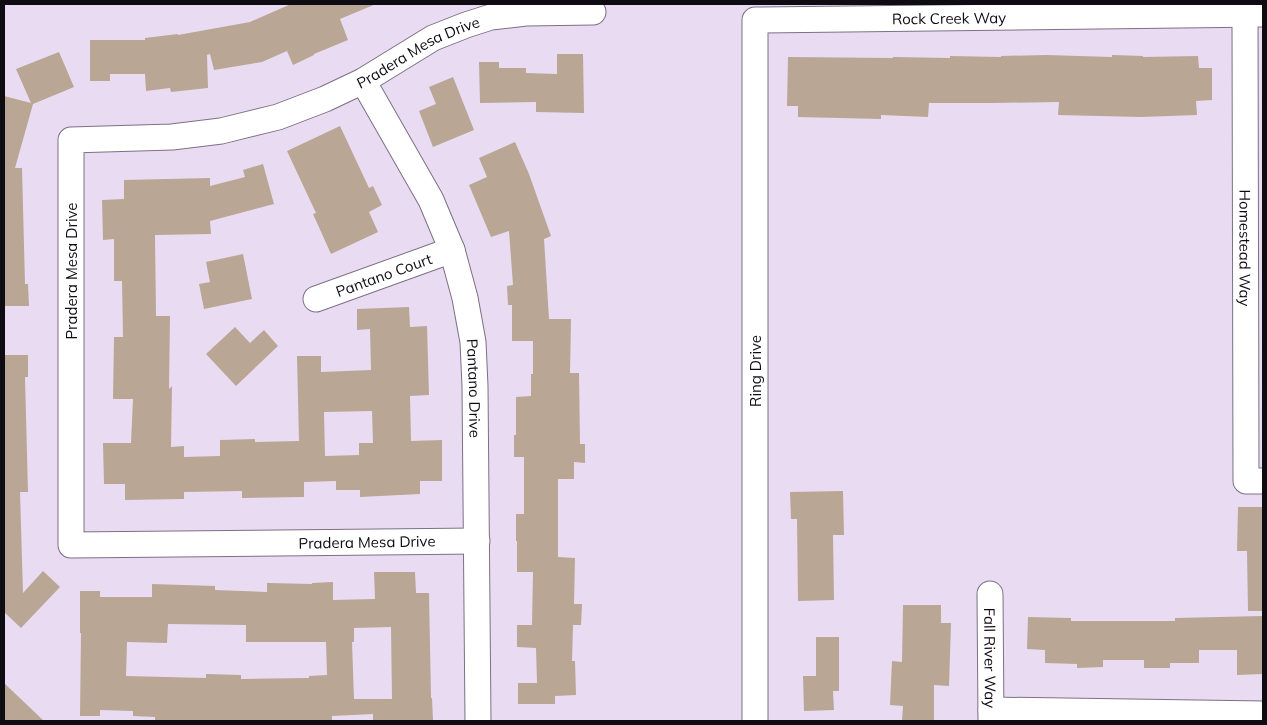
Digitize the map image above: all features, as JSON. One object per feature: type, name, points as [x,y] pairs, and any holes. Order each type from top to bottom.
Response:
[{"type":"street","name":"Pradera Mesa Drive","points":[[476,541],[71,545],[71,140],[172,137],[221,131],[278,117],[325,99],[363,81],[433,38],[491,17],[526,13],[593,12]]},
{"type":"street","name":"Rock Creek Way","points":[[755,20],[1254,14]]},
{"type":"street","name":"Homestead Way","points":[[1254,14],[1255,481]]},
{"type":"street","name":"Ring Drive","points":[[755,20],[755,721]]},
{"type":"street","name":"Pantano Drive","points":[[363,81],[431,200],[452,250],[465,298],[473,342],[478,721]]},
{"type":"street","name":"Pantano Court","points":[[316,299],[452,250]]},
{"type":"street","name":"Fall River Way","points":[[990,594],[991,716]]},
{"type":"street","points":[[991,716],[1263,714]]},
{"type":"building","points":[[291,4],[376,4],[340,19],[348,40],[293,65],[287,51],[262,62],[214,70],[210,54],[207,55],[208,88],[171,92],[170,88],[146,91],[145,74],[110,74],[110,81],[90,81],[90,40],[145,40],[145,38],[178,35],[250,22]]},
{"type":"building","points":[[59,52],[74,87],[33,104],[15,168],[22,168],[25,284],[28,284],[29,306],[4,306],[4,96],[31,103],[16,69]]},
{"type":"building","points":[[557,54],[583,54],[584,113],[536,112],[536,102],[480,103],[479,62],[499,62],[499,68],[526,68],[526,73],[557,74]]},
{"type":"building","points":[[1046,55],[1112,57],[1112,55],[1143,57],[1198,56],[1199,68],[1212,68],[1212,100],[1196,101],[1197,115],[1141,117],[1058,115],[1059,102],[929,103],[928,117],[881,115],[881,119],[798,117],[798,106],[787,106],[788,57],[950,58],[950,56],[1001,57]]},
{"type":"building","points":[[453,77],[474,130],[433,147],[419,111],[436,104],[429,87]]},
{"type":"building","points":[[340,126],[369,188],[373,186],[382,205],[369,212],[378,232],[331,254],[313,214],[316,213],[287,151]]},
{"type":"building","points":[[515,142],[529,174],[551,236],[544,239],[549,319],[571,319],[570,373],[579,373],[580,444],[585,444],[585,463],[574,462],[574,479],[558,479],[558,557],[575,558],[574,604],[582,604],[581,625],[573,625],[572,661],[575,661],[576,695],[555,696],[555,704],[518,704],[518,683],[537,683],[536,648],[517,647],[517,625],[532,625],[533,572],[517,572],[516,514],[524,514],[524,457],[514,457],[516,397],[531,396],[533,341],[512,341],[512,305],[508,305],[507,286],[513,285],[509,231],[491,237],[469,185],[487,177],[479,158]]},
{"type":"building","points":[[263,164],[274,204],[210,221],[211,234],[155,235],[156,316],[170,316],[169,389],[172,386],[171,447],[184,446],[184,457],[220,456],[220,440],[255,439],[255,442],[299,441],[297,356],[321,356],[321,372],[371,370],[370,329],[357,330],[357,309],[409,307],[410,327],[427,326],[429,395],[410,396],[411,441],[442,440],[442,481],[420,481],[420,494],[360,497],[360,490],[336,490],[336,481],[304,482],[304,497],[242,498],[242,491],[184,492],[184,499],[125,500],[125,484],[104,484],[103,443],[131,443],[133,399],[113,399],[114,337],[123,337],[122,281],[114,281],[114,239],[103,240],[102,200],[124,199],[124,180],[210,178],[210,186],[245,177],[243,170]],"holes":[[[372,411],[373,443],[359,443],[359,455],[325,456],[324,412]]]},
{"type":"building","points":[[243,254],[252,299],[204,309],[199,284],[210,282],[206,262]]},
{"type":"building","points":[[235,327],[250,343],[264,330],[278,346],[236,386],[206,354]]},
{"type":"building","points":[[4,355],[28,355],[28,377],[25,377],[28,492],[20,492],[23,593],[43,571],[60,587],[21,628],[4,612]]},
{"type":"building","points":[[843,491],[844,535],[833,535],[834,600],[798,601],[797,519],[791,519],[790,492]]},
{"type":"building","points":[[1238,507],[1263,507],[1263,611],[1248,611],[1247,551],[1237,551]]},
{"type":"building","points":[[374,572],[415,572],[416,593],[429,593],[433,720],[373,721],[373,714],[332,716],[332,721],[155,721],[155,717],[133,716],[133,711],[100,710],[100,716],[80,716],[80,591],[100,591],[100,597],[152,597],[152,584],[215,586],[215,590],[267,592],[267,583],[312,584],[333,582],[333,600],[375,599]],"holes":[[[168,624],[246,625],[246,642],[326,642],[327,675],[309,676],[309,678],[241,679],[241,675],[206,674],[206,678],[126,676],[127,642],[167,643]],[[391,627],[392,699],[354,699],[352,642],[354,642],[354,628]]]},
{"type":"building","points":[[903,605],[941,605],[941,623],[951,623],[949,686],[934,685],[934,721],[902,721],[903,706],[890,705],[892,661],[902,662]]},
{"type":"building","points":[[1263,616],[1263,674],[1237,675],[1237,650],[1199,650],[1199,663],[1170,663],[1170,668],[1144,668],[1144,660],[1103,660],[1103,667],[1077,668],[1077,664],[1045,663],[1045,650],[1027,649],[1028,617],[1071,618],[1071,621],[1175,621],[1175,618]]},
{"type":"building","points":[[816,637],[839,637],[839,691],[833,691],[834,710],[804,711],[803,676],[816,676]]},
{"type":"building","points":[[4,683],[44,721],[4,721]]}]
